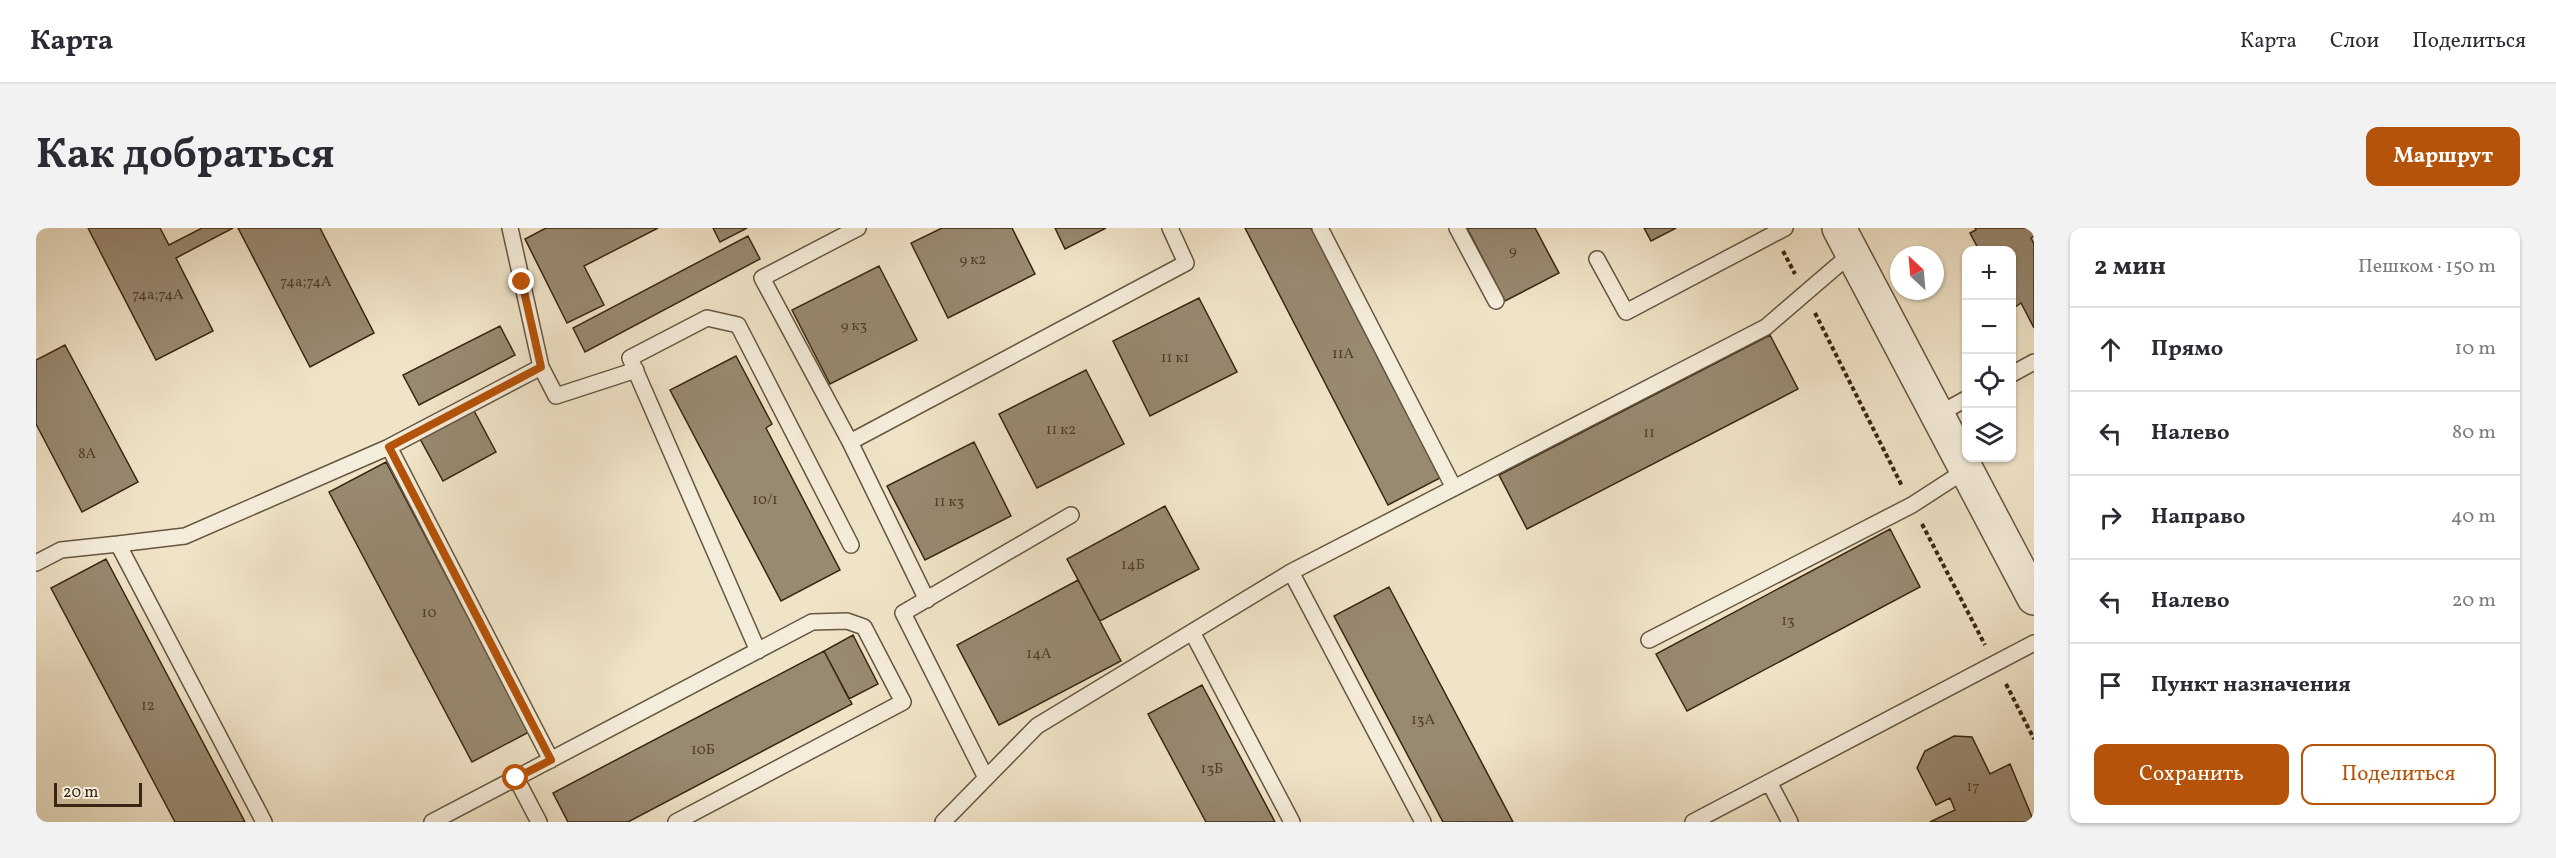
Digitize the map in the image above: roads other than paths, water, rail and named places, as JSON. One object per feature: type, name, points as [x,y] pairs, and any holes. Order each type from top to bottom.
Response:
[{"type":"street","points":[[1846,241],[2034,598]]},
{"type":"lane","points":[[510,228],[541,367],[556,396],[636,370]]},
{"type":"lane","points":[[858,228],[762,278],[850,442],[927,600]]},
{"type":"lane","points":[[850,442],[1186,262],[1170,228]]},
{"type":"lane","points":[[1320,228],[1454,488]]},
{"type":"lane","points":[[1457,228],[1496,301]]},
{"type":"lane","points":[[1597,259],[1626,312],[1785,228]]},
{"type":"lane","points":[[943,822],[1037,726],[1291,572],[1766,327],[1846,241]]},
{"type":"lane","points":[[758,651],[630,358],[706,318],[738,325],[851,545]]},
{"type":"lane","points":[[2016,372],[2034,362]]},
{"type":"lane","points":[[36,563],[61,550],[185,536],[389,447],[541,367]]},
{"type":"lane","points":[[1937,415],[1962,401]]},
{"type":"lane","points":[[389,447],[551,760]]},
{"type":"lane","points":[[1649,640],[1912,505],[1966,470]]},
{"type":"lane","points":[[986,778],[903,614],[1071,514]]},
{"type":"lane","points":[[118,544],[264,822]]},
{"type":"lane","points":[[1291,572],[1423,822]]},
{"type":"lane","points":[[432,822],[812,622],[847,621],[864,627],[903,702],[676,822]]},
{"type":"lane","points":[[1192,632],[1292,822]]},
{"type":"lane","points":[[1693,822],[2034,643]]},
{"type":"lane","points":[[516,778],[539,822]]},
{"type":"lane","points":[[1769,782],[1790,822]]}]
